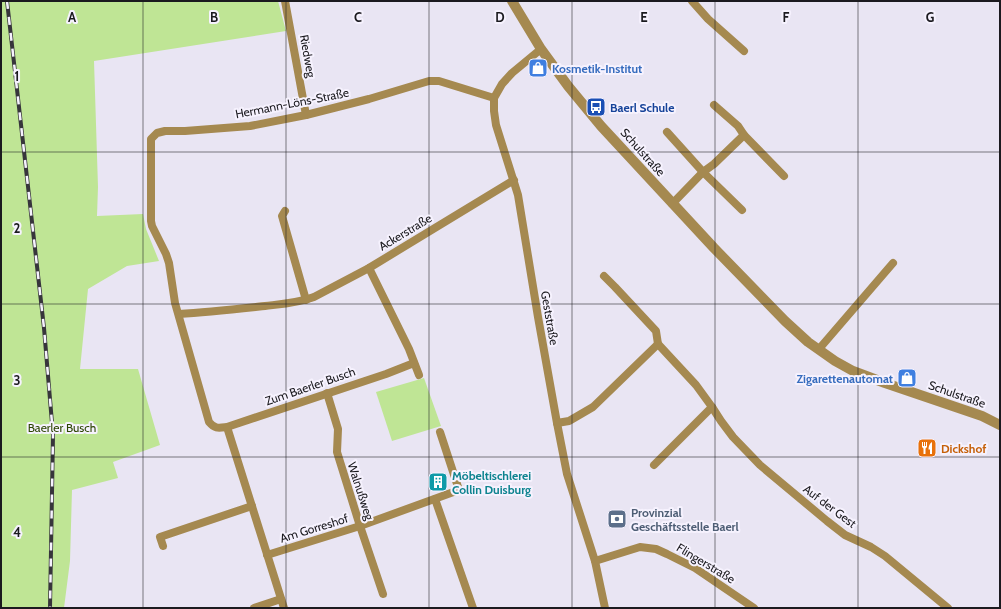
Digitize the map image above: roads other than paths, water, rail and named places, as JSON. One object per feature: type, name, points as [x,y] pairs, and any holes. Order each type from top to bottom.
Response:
[{"type":"street","name":"Riedweg","points":[[285,1],[306,115]]},
{"type":"street","points":[[692,1],[708,19],[744,51]]},
{"type":"street","name":"Schulstraße","points":[[515,3],[541,49],[568,86],[601,126],[714,248],[785,321],[808,342],[835,361],[853,370],[885,383],[982,416],[1000,425]]},
{"type":"street","points":[[494,98],[502,84],[512,73],[541,49]]},
{"type":"street","name":"Hermann-Löns-Straße","points":[[213,427],[209,422],[174,297],[169,263],[152,226],[151,139],[157,133],[165,131],[250,126],[306,115],[369,99],[429,81],[439,81],[494,98]]},
{"type":"street","name":"Geststraße","points":[[494,98],[496,125],[518,195],[538,318],[567,474],[596,561],[605,608]]},
{"type":"street","points":[[714,105],[738,126],[744,135],[784,176]]},
{"type":"street","points":[[667,132],[703,172],[742,210]]},
{"type":"street","points":[[672,204],[703,172],[714,164],[744,135]]},
{"type":"street","name":"Ackerstraße","points":[[179,314],[293,303],[314,297],[369,268],[514,180]]},
{"type":"street","points":[[285,212],[282,216],[306,300]]},
{"type":"street","points":[[819,350],[893,263]]},
{"type":"street","points":[[369,268],[409,350],[419,375]]},
{"type":"street","name":"Auf der Gest","points":[[604,276],[656,331],[658,344],[696,386],[732,437],[755,459],[827,521],[846,535],[872,547],[885,556],[948,608]]},
{"type":"street","points":[[557,424],[569,421],[593,407],[658,344]]},
{"type":"street","name":"Zum Baerler Busch","points":[[213,427],[227,427],[414,363]]},
{"type":"street","name":"Walnußweg","points":[[327,393],[338,429],[336,452],[383,594]]},
{"type":"street","points":[[654,465],[712,407]]},
{"type":"street","points":[[227,427],[284,608]]},
{"type":"street","name":"Am Gorreshof","points":[[267,555],[360,526],[459,490],[440,432]]},
{"type":"street","points":[[434,499],[473,608]]},
{"type":"street","points":[[163,546],[160,537],[252,506]]},
{"type":"street","name":"Flingerstraße","points":[[596,561],[640,547],[656,549],[695,568],[754,608]]},
{"type":"street","points":[[254,608],[281,599]]},
{"type":"railway","points":[[7,1],[44,328],[53,435],[50,608]]},
{"type":"place","name":"Kosmetik-Institut","points":[[538,68]]},
{"type":"place","name":"Baerl Schule","points":[[596,107]]},
{"type":"place","name":"Zigarettenautomat","points":[[907,378]]},
{"type":"place","name":"Dickshof","points":[[927,448]]},
{"type":"place","name":"Möbeltischlerei Collin Duisburg","points":[[438,482]]},
{"type":"place","name":"Provinzial Geschäftsstelle Baerl","points":[[617,519]]},
{"type":"park label","name":"Baerler Busch","points":[[62,427]]}]
